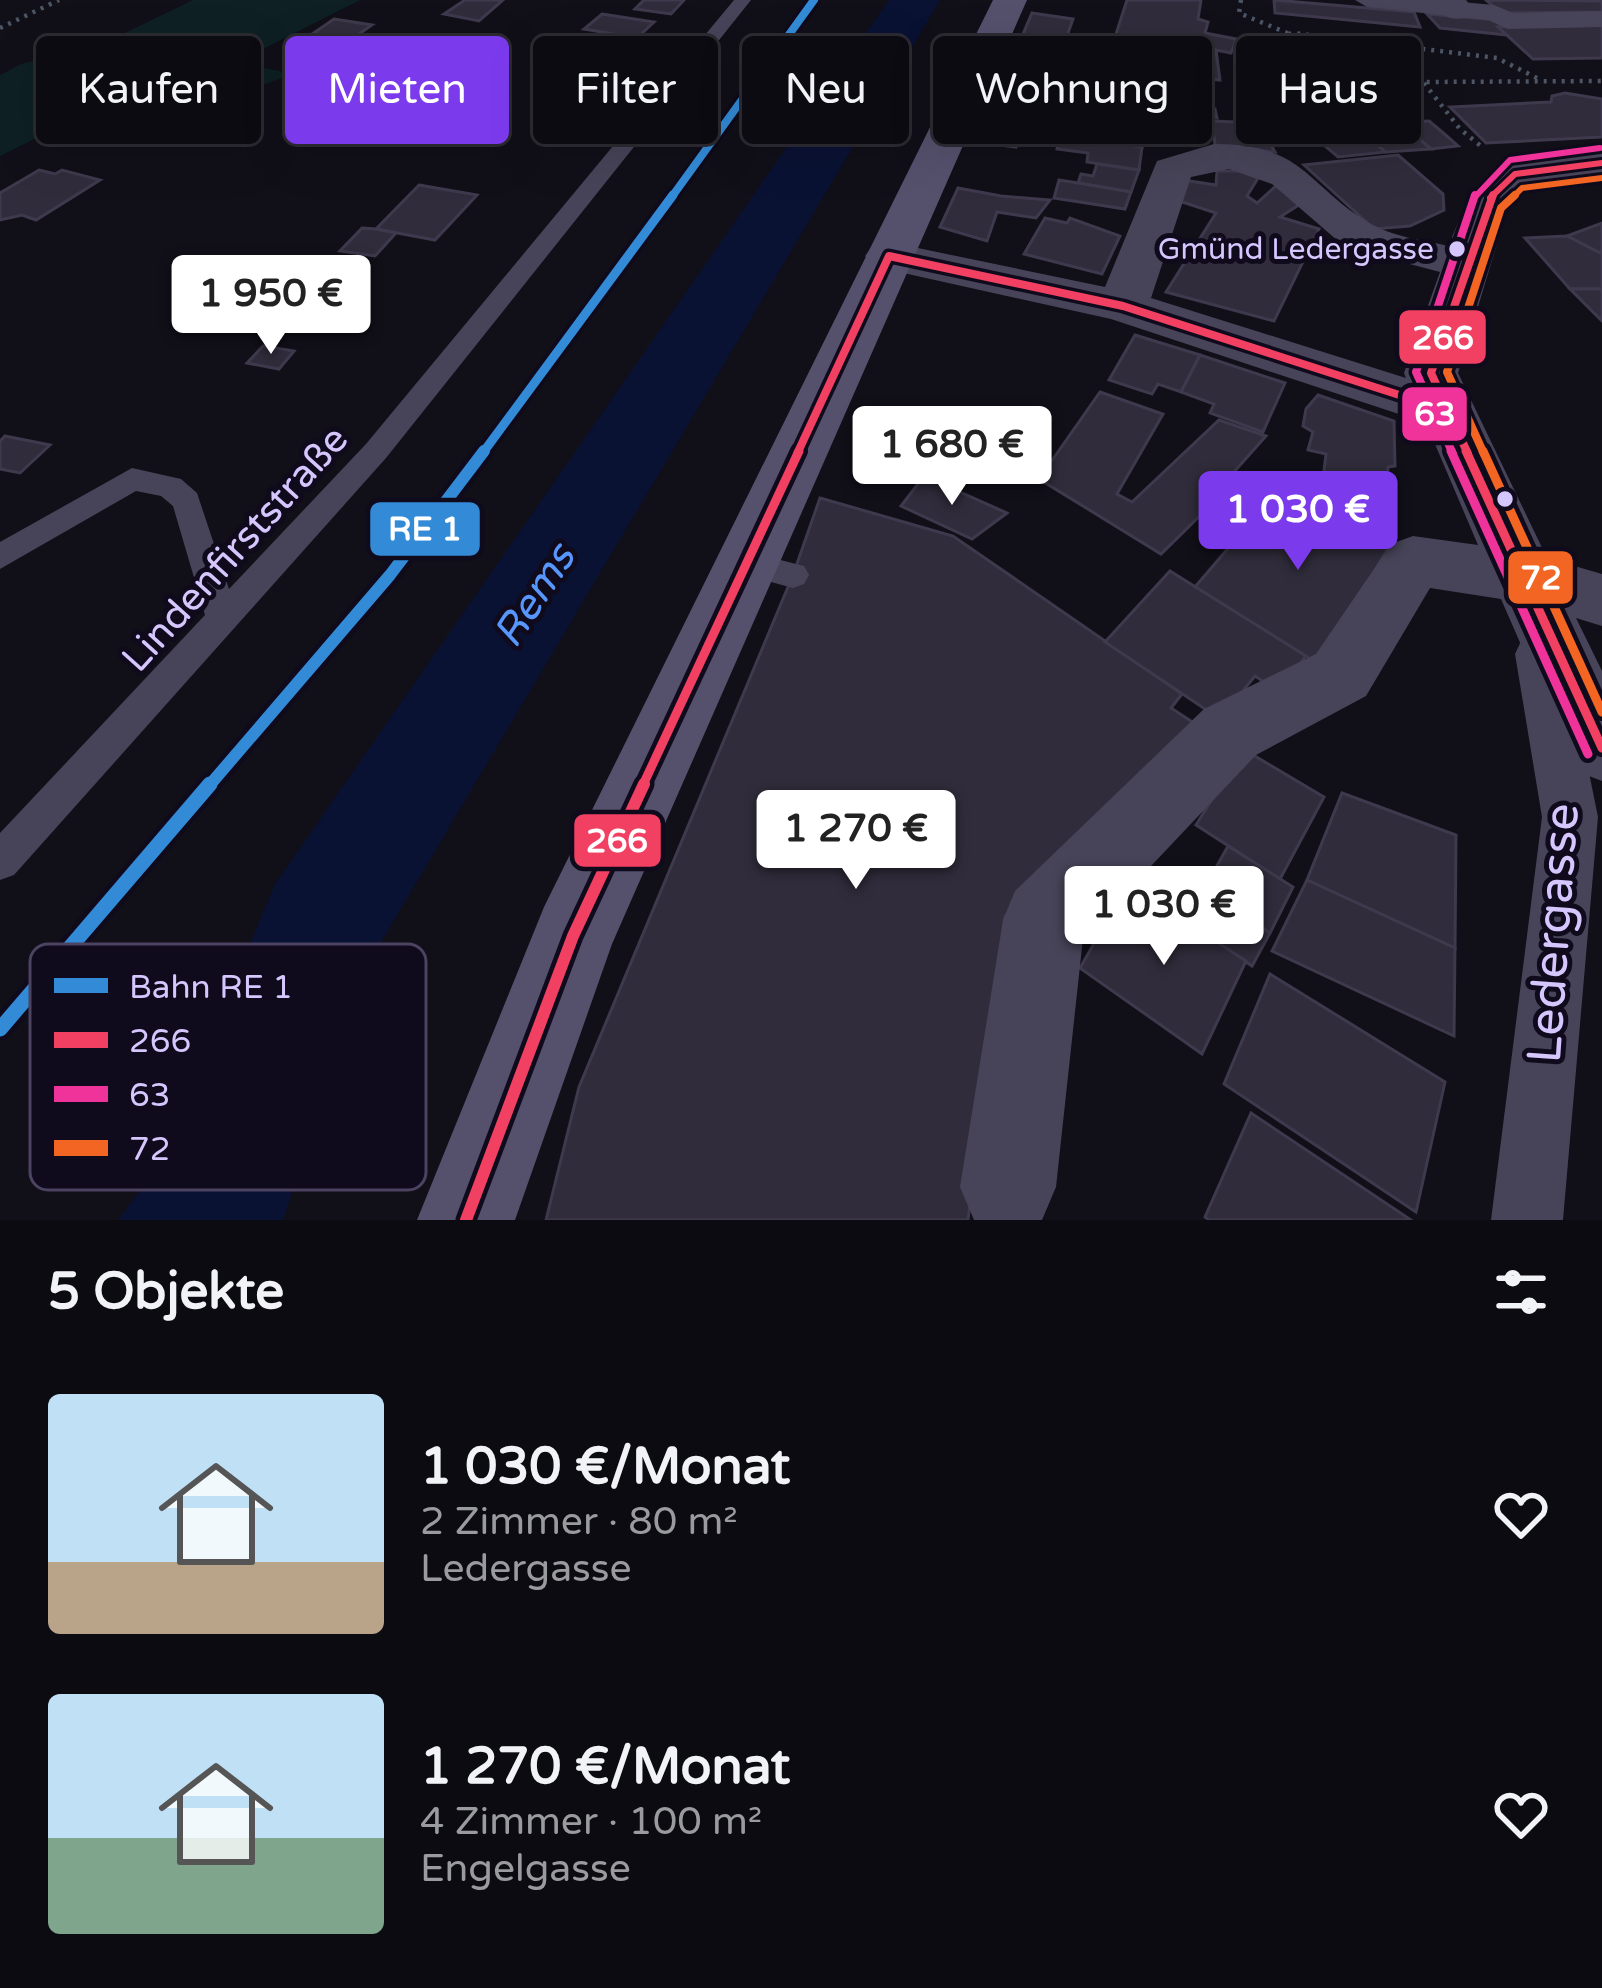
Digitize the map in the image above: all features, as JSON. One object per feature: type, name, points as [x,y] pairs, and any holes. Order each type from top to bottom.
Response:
[{"type":"main road","points":[[466,1220],[573,936],[769,569],[889,256],[1010,0]]},
{"type":"street","points":[[1366,0],[1451,5],[1508,21],[1602,19]]},
{"type":"street","points":[[1123,306],[1172,170],[1190,158],[1222,155],[1286,175],[1353,234],[1467,264]]},
{"type":"street","name":"Ledergasse","points":[[1594,172],[1515,174],[1488,200],[1431,373],[1602,748]]},
{"type":"street","points":[[889,256],[1123,306],[1449,411]]},
{"type":"street","points":[[1008,1187],[1044,920],[1230,732],[1341,675],[1413,561],[1527,577],[1602,600]]},
{"type":"street","name":"Ledergasse","points":[[1527,577],[1570,817],[1527,1220]]},
{"type":"lane","name":"Lindenfirststraße","points":[[0,861],[376,451],[743,0]]},
{"type":"lane","points":[[0,557],[132,478],[170,488],[186,501],[223,619]]},
{"type":"path","points":[[0,28],[59,0]]},
{"type":"path","points":[[1241,0],[1239,13],[1301,36]]},
{"type":"path","points":[[1277,36],[1294,33],[1497,58],[1537,78]]},
{"type":"path","points":[[1423,82],[1602,81]]},
{"type":"path","points":[[1423,82],[1460,130]]},
{"type":"shaded area","points":[[193,0],[360,0],[261,50],[261,36],[119,36]]},
{"type":"shaded area","points":[[36,60],[36,138],[0,156],[0,75]]},
{"type":"shaded area","points":[[261,67],[285,72],[285,77],[261,86]]},
{"type":"water","points":[[141,1190],[258,1190],[248,1220],[118,1220]]},
{"type":"building","points":[[465,0],[503,0],[479,21],[444,14]]},
{"type":"building","points":[[644,0],[684,0],[671,14],[635,9]]},
{"type":"building","points":[[1127,0],[1201,0],[1198,19],[1208,22],[1205,33],[1236,39],[1231,53],[1216,50],[1220,80],[1212,79],[1212,36],[1115,36]]},
{"type":"building","points":[[1274,0],[1414,12],[1420,27],[1275,13]]},
{"type":"building","points":[[1486,0],[1602,1],[1602,12],[1501,13]]},
{"type":"building","points":[[1032,13],[1073,19],[1067,36],[1022,36]]},
{"type":"building","points":[[602,14],[654,22],[639,36],[584,29]]},
{"type":"building","points":[[1427,14],[1497,20],[1506,35],[1440,28]]},
{"type":"building","points":[[334,19],[372,25],[356,36],[309,36]]},
{"type":"building","points":[[1602,25],[1602,58],[1533,59],[1498,27]]},
{"type":"building","points":[[1565,93],[1602,99],[1602,137],[1486,143],[1450,107],[1551,102],[1552,96]]},
{"type":"building","points":[[1212,121],[1236,122],[1236,144],[1270,144],[1275,152],[1215,145]]},
{"type":"building","points":[[1421,121],[1429,121],[1458,146],[1431,149],[1421,140]]},
{"type":"building","points":[[1421,140],[1431,149],[1386,152],[1376,144],[1421,144]]},
{"type":"building","points":[[1058,144],[1142,147],[1139,170],[1087,162],[1088,153],[1057,149]]},
{"type":"building","points":[[1323,144],[1376,144],[1386,152],[1338,157]]},
{"type":"building","points":[[1398,155],[1443,194],[1444,210],[1410,226],[1374,229],[1304,165]]},
{"type":"building","points":[[1097,164],[1139,170],[1131,192],[1078,183],[1081,174],[1093,176]]},
{"type":"building","points":[[39,170],[55,174],[62,170],[100,180],[36,220],[22,215],[0,220],[0,193]]},
{"type":"building","points":[[1217,171],[1240,171],[1258,178],[1247,196],[1257,203],[1278,184],[1305,201],[1280,217],[1319,229],[1274,321],[1166,292],[1216,213],[1179,201],[1183,180],[1216,185]]},
{"type":"building","points":[[1059,180],[1131,192],[1125,209],[1054,198]]},
{"type":"building","points":[[419,185],[477,195],[435,240],[376,229]]},
{"type":"building","points":[[958,188],[1050,200],[1036,218],[997,212],[987,241],[940,227]]},
{"type":"building","points":[[1045,218],[1067,223],[1070,218],[1120,236],[1102,274],[1024,254]]},
{"type":"building","points":[[1602,223],[1602,254],[1567,236]]},
{"type":"building","points":[[362,228],[396,233],[375,256],[340,251]]},
{"type":"building","points":[[1567,236],[1602,254],[1602,289],[1570,289],[1525,238]]},
{"type":"building","points":[[274,284],[309,291],[277,324],[241,316]]},
{"type":"building","points":[[1570,289],[1602,289],[1602,321]]},
{"type":"building","points":[[309,291],[348,298],[316,331],[277,324]]},
{"type":"building","points":[[1135,335],[1200,355],[1181,392],[1158,384],[1152,394],[1109,380]]},
{"type":"building","points":[[263,346],[294,351],[279,369],[247,363]]},
{"type":"building","points":[[1200,355],[1285,383],[1263,432],[1210,413],[1214,404],[1181,392]]},
{"type":"building","points":[[1100,392],[1163,414],[1117,494],[1132,502],[1219,420],[1266,436],[1217,491],[1222,494],[1161,554],[1039,479]]},
{"type":"building","points":[[1318,395],[1394,421],[1395,466],[1388,467],[1386,535],[1320,503],[1326,454],[1308,450],[1313,432],[1303,426],[1306,409]]},
{"type":"building","points":[[5,436],[50,445],[20,473],[0,469],[0,441]]},
{"type":"building","points":[[924,476],[1007,513],[972,539],[901,506]]},
{"type":"building","points":[[1289,489],[1386,535],[1388,548],[1320,665],[1195,587],[1242,532],[1250,536]]},
{"type":"building","points":[[820,498],[953,536],[1182,694],[1171,708],[1200,727],[1005,916],[968,1220],[546,1220],[579,1087],[793,575]]},
{"type":"building","points":[[1170,571],[1306,656],[1279,692],[1255,676],[1220,719],[1105,642]]},
{"type":"building","points":[[1243,749],[1324,797],[1280,879],[1196,825]]},
{"type":"building","points":[[1342,793],[1456,835],[1455,948],[1307,880]]},
{"type":"building","points":[[1228,846],[1293,887],[1270,933],[1204,889]]},
{"type":"building","points":[[1307,880],[1455,948],[1454,1036],[1272,951]]},
{"type":"building","points":[[1191,881],[1270,933],[1252,966],[1173,913]]},
{"type":"building","points":[[1128,884],[1246,961],[1202,1054],[1080,968]]},
{"type":"building","points":[[1270,974],[1445,1082],[1416,1212],[1224,1084]]},
{"type":"building","points":[[1251,1113],[1411,1220],[1209,1220],[1205,1217]]},
{"type":"waterway","name":"Rems","points":[[313,944],[915,0]]},
{"type":"waterway","name":"Rems","points":[[209,1220],[220,1190]]},
{"type":"transit line","points":[[73,944],[390,575],[576,329],[814,0]]},
{"type":"transit line","name":"63","points":[[1588,754],[1416,372],[1477,190],[1510,160],[1600,148]]},
{"type":"transit line","name":"266","points":[[1602,163],[1515,174],[1488,200],[1431,373],[1602,748]]},
{"type":"transit line","name":"72","points":[[1602,178],[1522,188],[1501,208],[1447,372],[1602,712]]},
{"type":"transit line","name":"266","points":[[466,1220],[573,936],[889,256],[1123,306],[1449,411]]},
{"type":"transit line","points":[[0,1029],[30,994]]},
{"type":"place","name":"Gmünd Ledergasse","points":[[1457,249]]}]
